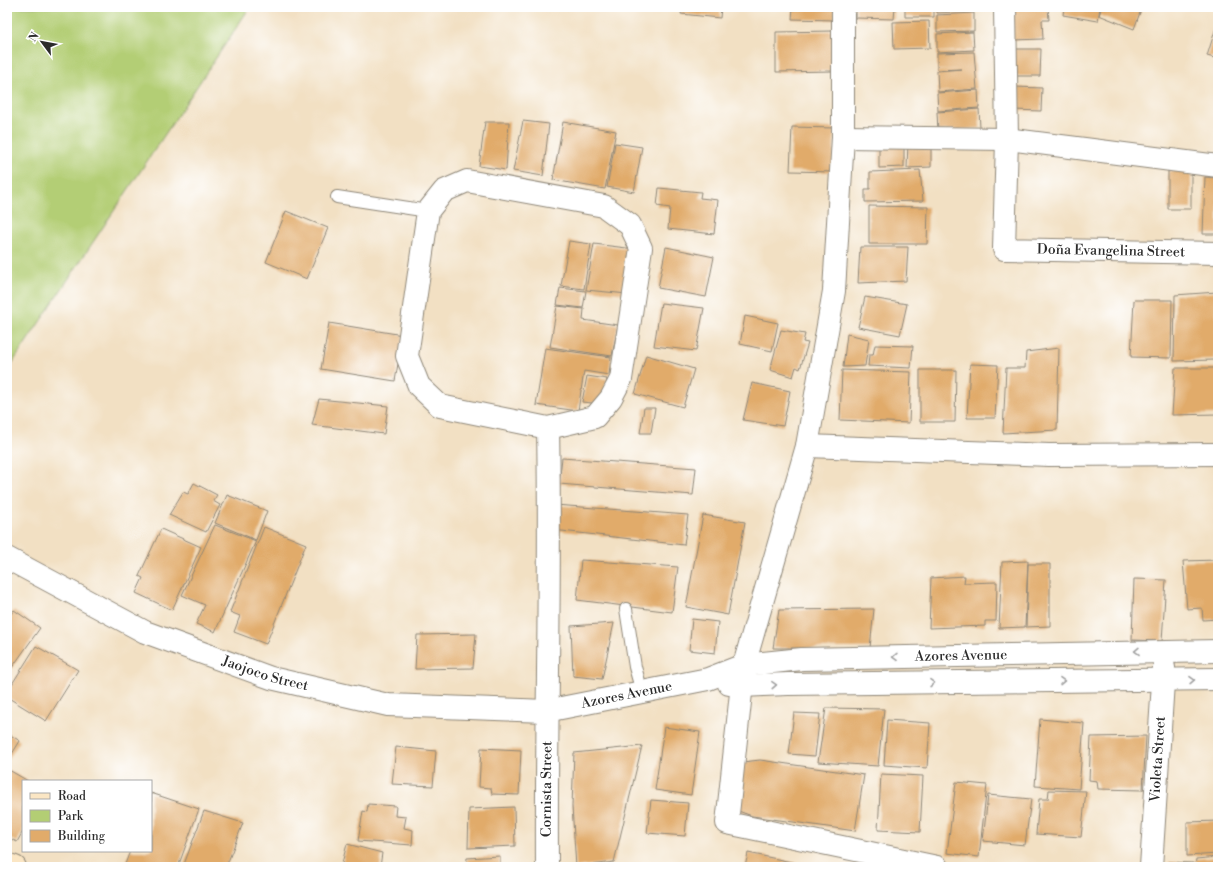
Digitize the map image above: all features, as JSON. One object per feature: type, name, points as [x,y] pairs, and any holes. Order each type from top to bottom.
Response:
[{"type":"street","points":[[843,7],[843,137],[834,290],[807,446],[744,665],[727,823],[937,867]]},
{"type":"street","points":[[1005,7],[1007,139]]},
{"type":"street","points":[[843,137],[1007,139],[1218,166]]},
{"type":"street","name":"Doña Evangelina Street","points":[[1007,139],[1004,249],[1218,254]]},
{"type":"street","points":[[467,181],[604,206],[630,225],[641,248],[621,379],[610,398],[595,417],[548,428],[440,406],[419,386],[407,356],[428,212],[444,191],[467,181]]},
{"type":"street","name":"Cornista Street","points":[[547,867],[546,712],[549,501],[548,428]]},
{"type":"street","points":[[807,446],[1049,455],[1218,454]]},
{"type":"street","name":"Jaojoco Street","points":[[7,558],[145,632],[271,678],[388,705],[546,712]]},
{"type":"street","name":"Violeta Street","points":[[1151,867],[1164,651]]},
{"type":"street","name":"Azores Avenue","points":[[546,712],[708,679],[744,665],[802,659],[1218,651]]},
{"type":"street","name":"Azores Avenue","points":[[708,679],[742,686],[788,684],[1218,679]]},
{"type":"street","points":[[7,864],[14,867]]},
{"type":"lane","points":[[337,197],[428,212]]},
{"type":"lane","points":[[626,609],[635,667],[642,692]]},
{"type":"green space","points":[[7,7],[250,7],[7,371]]},
{"type":"building","points":[[682,7],[721,7],[720,18],[681,14]]},
{"type":"building","points":[[793,7],[835,7],[835,20],[792,19]]},
{"type":"building","points":[[856,7],[895,7],[894,19],[856,18]]},
{"type":"building","points":[[905,7],[934,7],[934,17],[905,17]]},
{"type":"building","points":[[937,7],[974,7],[974,11],[937,13]]},
{"type":"building","points":[[1011,7],[1048,7],[1049,20],[1042,20],[1043,39],[1013,40]]},
{"type":"building","points":[[1064,7],[1100,7],[1098,21],[1063,15]]},
{"type":"building","points":[[1102,7],[1142,7],[1134,29],[1099,15]]},
{"type":"building","points":[[974,13],[974,31],[937,32],[937,15]]},
{"type":"building","points":[[929,21],[930,48],[894,49],[893,22]]},
{"type":"building","points":[[1218,21],[1218,59],[1207,56]]},
{"type":"building","points":[[833,31],[833,71],[776,72],[776,32]]},
{"type":"building","points":[[973,32],[974,50],[937,52],[937,34]]},
{"type":"building","points":[[1013,49],[1041,49],[1040,76],[1013,76]]},
{"type":"building","points":[[974,52],[977,89],[938,92],[937,71],[962,69],[937,70],[937,53]]},
{"type":"building","points":[[1015,87],[1042,88],[1041,111],[1014,110]]},
{"type":"building","points":[[978,90],[979,108],[938,111],[937,93]]},
{"type":"building","points":[[979,109],[980,128],[938,131],[937,112]]},
{"type":"building","points":[[523,121],[549,124],[543,176],[513,171]]},
{"type":"building","points":[[485,122],[509,122],[506,170],[479,166]]},
{"type":"building","points":[[563,122],[616,131],[605,189],[553,180]]},
{"type":"building","points":[[792,127],[835,128],[833,172],[790,171]]},
{"type":"building","points":[[879,142],[904,142],[904,167],[879,168]]},
{"type":"building","points":[[908,142],[931,142],[931,167],[907,168]]},
{"type":"building","points":[[615,143],[642,147],[634,192],[607,187]]},
{"type":"building","points":[[920,170],[923,201],[865,202],[865,189],[870,189],[870,172]]},
{"type":"building","points":[[1168,171],[1191,171],[1191,209],[1168,209]]},
{"type":"building","points":[[1205,177],[1218,178],[1218,234],[1203,234]]},
{"type":"building","points":[[659,188],[701,192],[700,198],[718,200],[714,234],[668,229],[670,208],[657,206]]},
{"type":"building","points":[[869,206],[928,207],[927,244],[869,244]]},
{"type":"building","points":[[286,211],[328,228],[307,279],[266,262]]},
{"type":"building","points":[[569,241],[591,244],[584,289],[561,286]]},
{"type":"building","points":[[594,244],[635,249],[628,294],[586,290]]},
{"type":"building","points":[[666,247],[714,257],[706,297],[658,288]]},
{"type":"building","points":[[860,247],[908,247],[906,281],[858,283]]},
{"type":"building","points":[[560,288],[586,291],[583,308],[557,305]]},
{"type":"building","points":[[1217,292],[1215,360],[1174,361],[1175,295]]},
{"type":"building","points":[[865,297],[907,304],[900,335],[858,327]]},
{"type":"building","points":[[1134,300],[1172,300],[1171,358],[1131,357]]},
{"type":"building","points":[[661,303],[704,308],[696,351],[654,346]]},
{"type":"building","points":[[557,306],[584,309],[583,320],[618,325],[612,356],[550,347]]},
{"type":"building","points":[[745,316],[778,323],[772,351],[740,344]]},
{"type":"building","points":[[329,323],[403,335],[395,381],[321,369]]},
{"type":"building","points":[[781,330],[805,334],[803,342],[808,343],[800,369],[796,367],[793,377],[770,370]]},
{"type":"building","points":[[847,334],[869,339],[865,366],[843,367]]},
{"type":"building","points":[[875,345],[913,346],[911,368],[868,366],[869,355],[873,355]]},
{"type":"building","points":[[545,348],[611,357],[609,375],[584,371],[578,411],[536,405]]},
{"type":"building","points":[[1059,348],[1057,430],[1003,433],[1006,368],[1025,368],[1026,352]]},
{"type":"building","points":[[646,355],[694,369],[683,407],[635,394]]},
{"type":"building","points":[[970,364],[998,365],[995,418],[967,418]]},
{"type":"building","points":[[1175,368],[1218,368],[1218,414],[1172,415]]},
{"type":"building","points":[[842,370],[911,372],[909,423],[840,420]]},
{"type":"building","points":[[920,370],[956,370],[955,422],[920,422]]},
{"type":"building","points":[[587,376],[607,379],[602,404],[582,402]]},
{"type":"building","points":[[752,383],[790,391],[783,426],[743,420]]},
{"type":"building","points":[[319,399],[388,406],[384,434],[312,425]]},
{"type":"building","points":[[644,408],[655,408],[651,433],[640,433]]},
{"type":"building","points":[[562,458],[696,468],[693,495],[559,484]]},
{"type":"building","points":[[194,483],[217,495],[213,501],[220,505],[206,532],[169,515],[183,492],[188,494]]},
{"type":"building","points":[[227,495],[267,511],[256,540],[215,523]]},
{"type":"building","points":[[555,505],[688,515],[684,545],[553,530]]},
{"type":"building","points":[[703,515],[745,522],[728,615],[686,607]]},
{"type":"building","points":[[215,525],[256,541],[215,632],[196,624],[205,605],[182,595]]},
{"type":"building","points":[[264,527],[306,544],[266,644],[234,632],[240,616],[230,612]]},
{"type":"building","points":[[161,529],[201,547],[172,610],[136,593],[143,578],[139,576]]},
{"type":"building","points":[[581,560],[678,567],[672,612],[577,600]]},
{"type":"building","points":[[1218,560],[1218,619],[1203,620],[1202,608],[1187,609],[1183,561]]},
{"type":"building","points":[[1028,561],[1025,627],[999,628],[1002,562]]},
{"type":"building","points":[[1028,564],[1050,564],[1050,626],[1026,627]]},
{"type":"building","points":[[965,576],[964,583],[997,582],[996,621],[985,621],[985,626],[929,628],[931,578]]},
{"type":"building","points":[[1134,579],[1166,580],[1162,641],[1132,640]]},
{"type":"building","points":[[874,609],[870,648],[773,648],[779,610]]},
{"type":"building","points":[[14,610],[40,628],[11,669],[7,666],[7,619]]},
{"type":"building","points":[[692,619],[718,622],[715,653],[689,650]]},
{"type":"building","points":[[614,623],[602,679],[573,676],[571,626]]},
{"type":"building","points":[[476,634],[473,668],[415,669],[417,635]]},
{"type":"building","points":[[36,646],[78,670],[46,721],[7,697],[7,692]]},
{"type":"building","points":[[826,708],[884,709],[878,766],[818,762]]},
{"type":"building","points":[[794,713],[820,714],[815,756],[789,754]]},
{"type":"building","points":[[1040,719],[1084,723],[1079,789],[1035,786]]},
{"type":"building","points":[[887,720],[930,723],[927,768],[884,765]]},
{"type":"building","points":[[664,727],[700,732],[691,795],[655,790]]},
{"type":"building","points":[[7,733],[20,741],[7,762]]},
{"type":"building","points":[[1146,736],[1143,790],[1098,789],[1097,781],[1089,780],[1091,737]]},
{"type":"building","points":[[642,746],[614,862],[576,867],[572,806],[574,753]]},
{"type":"building","points":[[396,747],[436,751],[433,786],[392,784]]},
{"type":"building","points":[[481,748],[521,750],[519,795],[492,794],[491,788],[479,787]]},
{"type":"building","points":[[760,760],[864,775],[855,831],[752,816],[733,809],[734,763]]},
{"type":"building","points":[[9,770],[26,780],[22,780],[22,833],[17,842],[7,837],[7,774]]},
{"type":"building","points":[[881,774],[923,776],[920,832],[878,830]]},
{"type":"building","points":[[956,782],[987,785],[979,857],[947,853]]},
{"type":"building","points":[[1049,790],[1086,791],[1081,837],[1036,834],[1039,799],[1048,799]]},
{"type":"building","points":[[152,793],[199,809],[178,867],[124,867],[130,852],[152,852]]},
{"type":"building","points":[[988,795],[1031,799],[1025,845],[983,841]]},
{"type":"building","points":[[651,800],[688,803],[685,836],[647,833]]},
{"type":"building","points":[[368,804],[396,806],[395,816],[406,817],[404,828],[413,830],[412,845],[358,841],[363,811],[367,812]]},
{"type":"building","points":[[514,807],[515,846],[468,848],[469,809]]},
{"type":"building","points":[[204,811],[243,823],[226,867],[183,867]]},
{"type":"building","points":[[1218,821],[1218,854],[1187,856],[1187,822]]},
{"type":"building","points":[[347,844],[382,853],[380,867],[341,867]]},
{"type":"building","points":[[748,853],[811,866],[811,867],[745,867]]},
{"type":"building","points":[[500,856],[500,867],[466,867],[467,858]]},
{"type":"building","points":[[1218,857],[1218,867],[1195,867],[1196,859]]},
{"type":"building","points":[[1169,862],[1193,863],[1193,867],[1168,867]]}]
